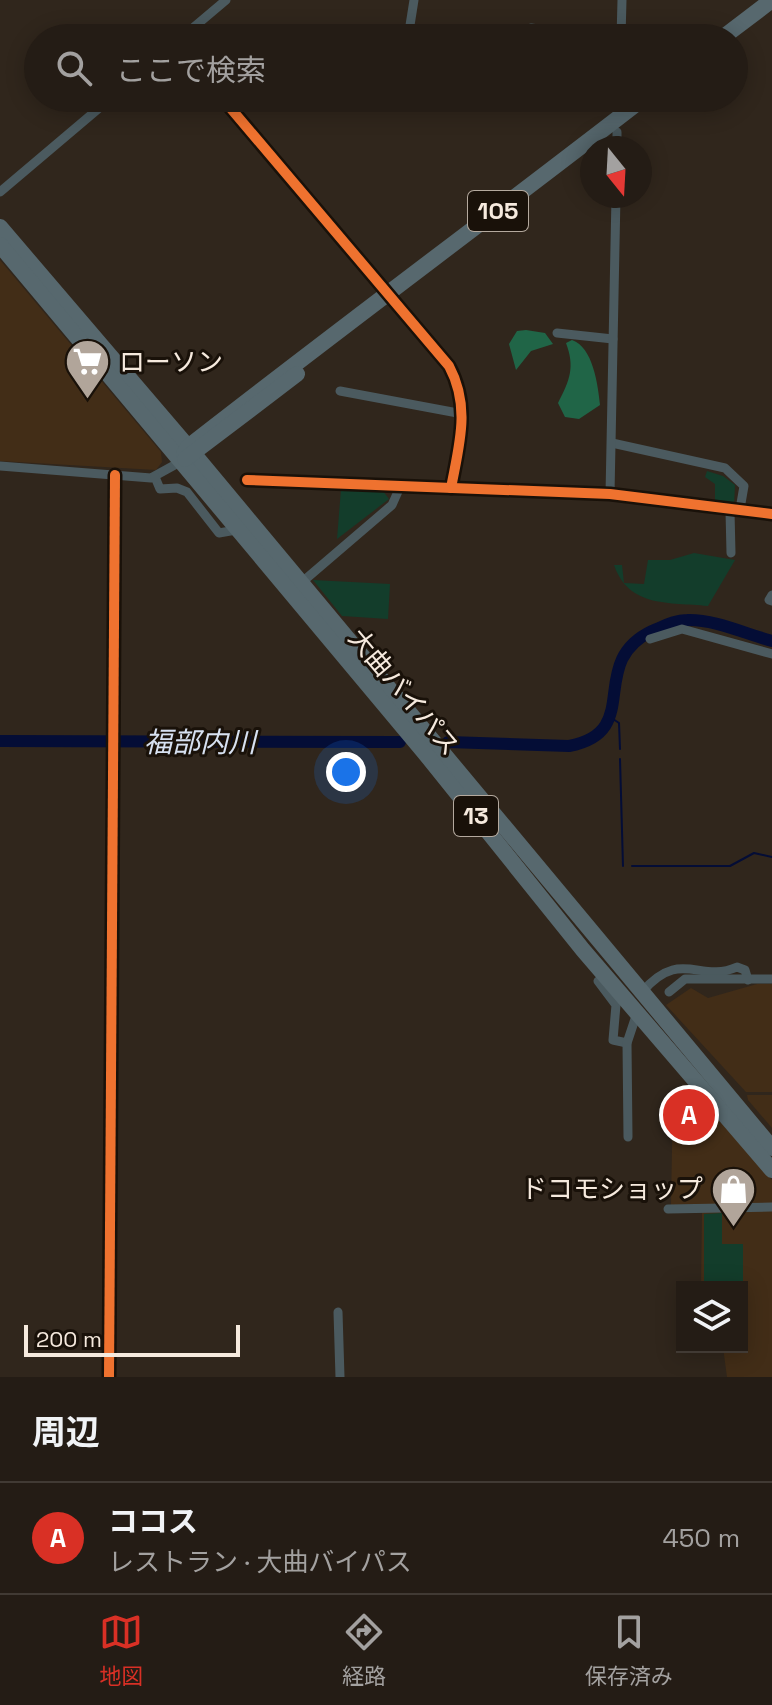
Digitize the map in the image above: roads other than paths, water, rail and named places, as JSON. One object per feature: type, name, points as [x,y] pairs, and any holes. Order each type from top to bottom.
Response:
[{"type":"highway","points":[[740,24],[772,0]]},
{"type":"highway","name":"105","points":[[188,455],[265,401],[351,324],[626,112]]},
{"type":"highway","name":"大曲バイパス","points":[[0,227],[188,455],[236,530],[424,752],[608,980],[772,1170]]},
{"type":"highway","name":"大曲バイパス","points":[[0,245],[301,583],[772,1148]]},
{"type":"street","points":[[198,24],[226,0]]},
{"type":"street","points":[[410,24],[414,0]]},
{"type":"street","points":[[621,24],[622,0]]},
{"type":"street","points":[[0,192],[94,112]]},
{"type":"street","points":[[234,112],[382,286]]},
{"type":"street","points":[[610,494],[616,208]]},
{"type":"street","points":[[397,303],[449,366],[459,384],[463,414],[451,488]]},
{"type":"street","points":[[557,333],[613,339]]},
{"type":"street","points":[[340,391],[463,414]]},
{"type":"street","points":[[612,443],[725,468],[744,486],[735,510],[731,553]]},
{"type":"street","points":[[0,466],[155,477],[188,455]]},
{"type":"street","points":[[109,1377],[115,475]]},
{"type":"street","points":[[155,477],[160,489],[187,492],[219,533],[236,530]]},
{"type":"street","points":[[247,480],[610,494],[772,514]]},
{"type":"street","points":[[301,583],[392,505],[400,487]]},
{"type":"street","points":[[650,639],[682,629],[772,654]]},
{"type":"street","points":[[642,992],[662,973],[678,967],[727,972],[737,967],[745,970],[748,980]]},
{"type":"street","points":[[669,992],[685,979],[772,979]]},
{"type":"street","points":[[608,980],[598,981],[616,1005],[618,1017],[611,1035],[618,1043],[627,1043]]},
{"type":"street","points":[[628,1137],[627,1043],[635,1019]]},
{"type":"street","points":[[668,1209],[772,1207]]},
{"type":"street","points":[[338,1312],[340,1377]]},
{"type":"waterway","name":"福部内川","points":[[448,742],[569,746],[592,738],[605,727],[611,712],[621,660],[632,645],[652,631],[674,622],[708,622],[772,641]]},
{"type":"waterway","points":[[610,717],[619,723],[620,749]]},
{"type":"waterway","name":"福部内川","points":[[0,741],[400,742]]},
{"type":"waterway","points":[[620,759],[623,866]]},
{"type":"waterway","points":[[632,866],[730,866],[754,853],[772,857]]},
{"type":"tunnel","points":[[618,112],[618,117]]},
{"type":"place","name":"ローソン","points":[[88,401]]},
{"type":"place","name":"ココス","points":[[689,1115]]},
{"type":"place","name":"ドコモショップ","points":[[734,1228]]}]
